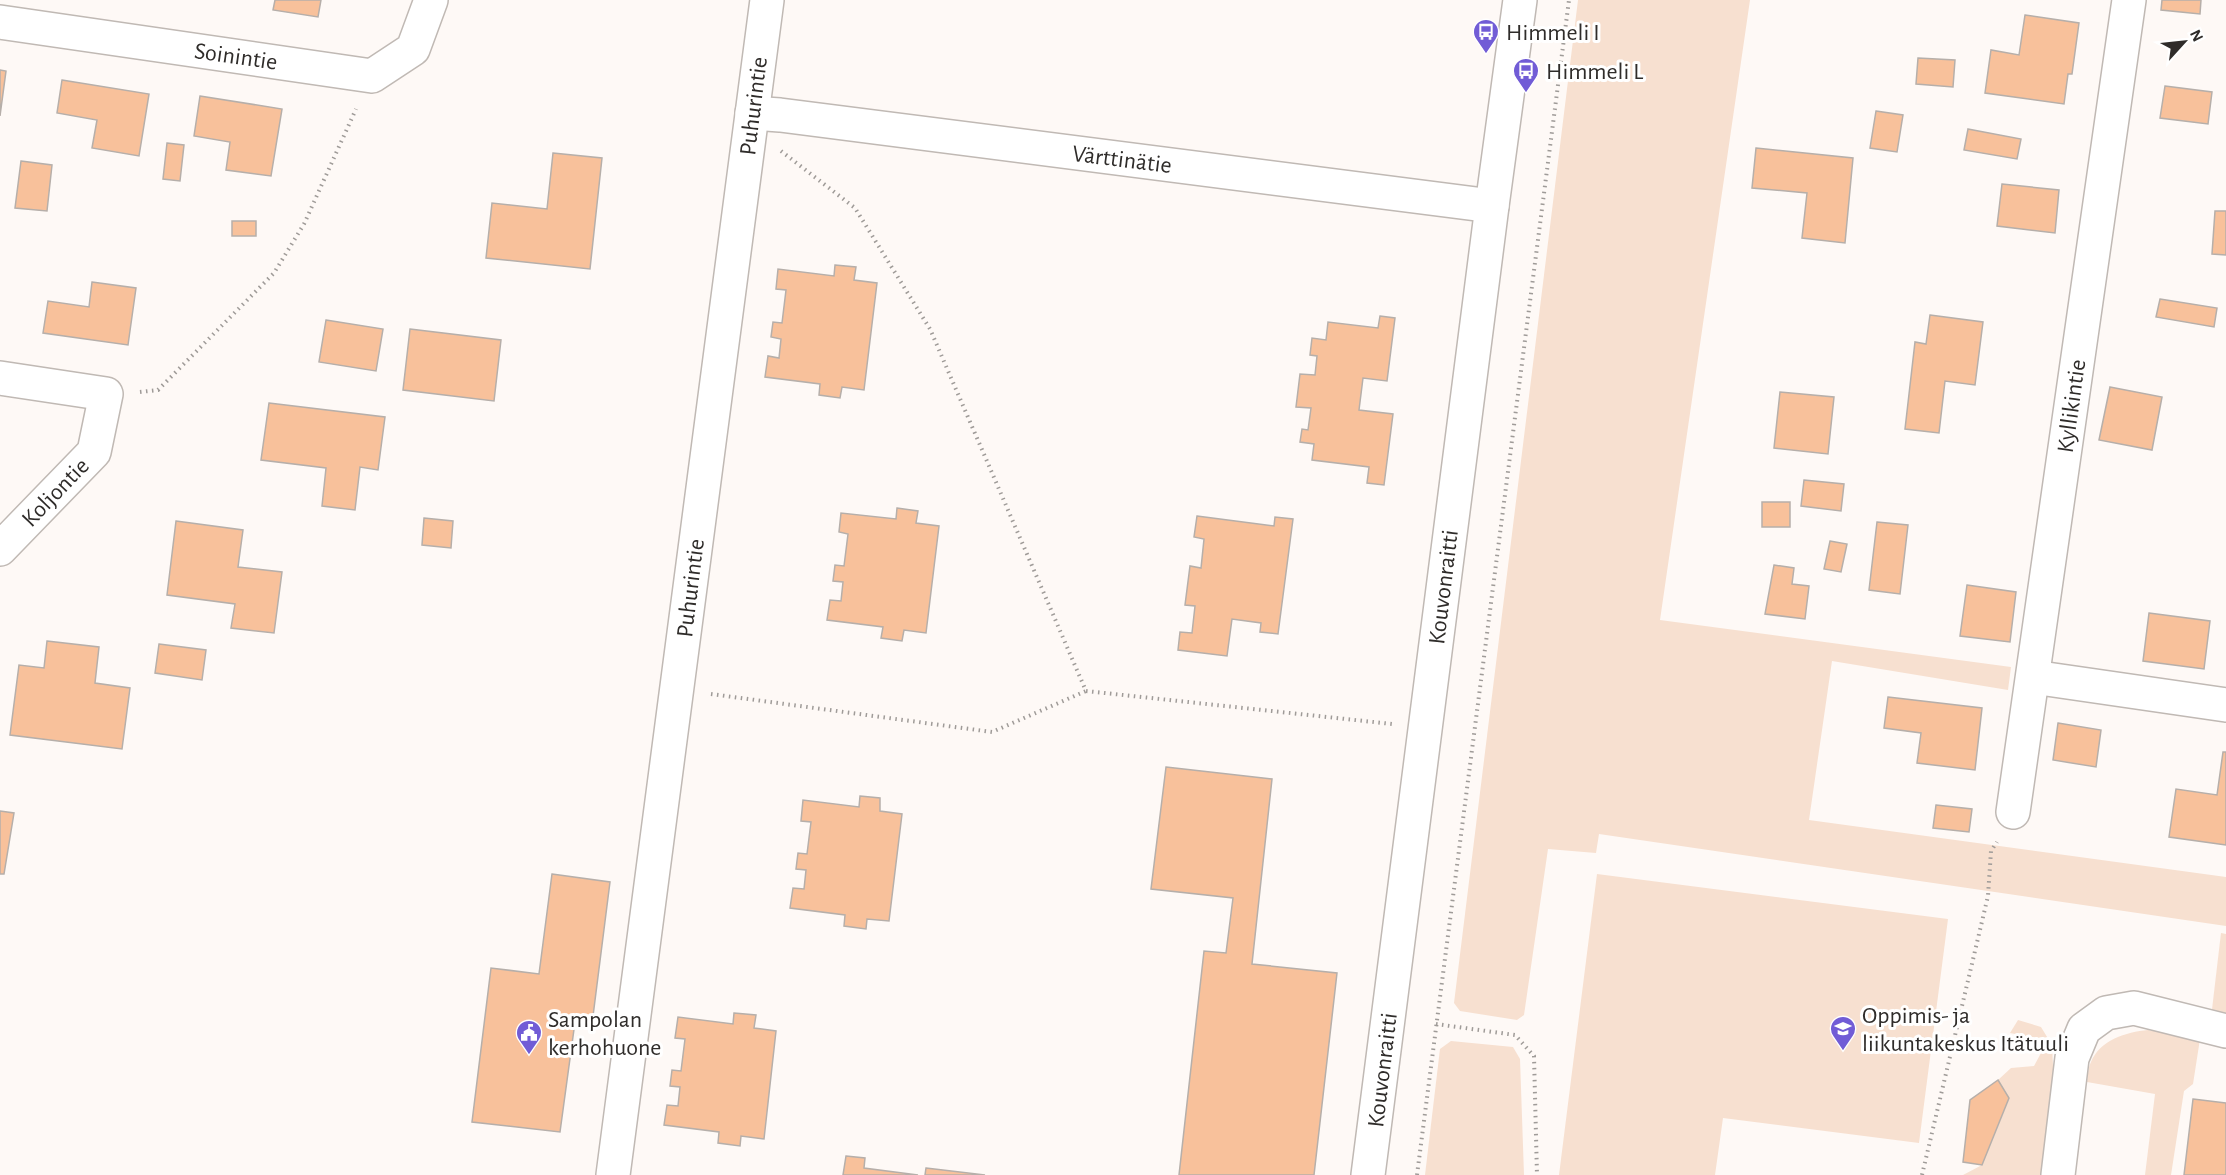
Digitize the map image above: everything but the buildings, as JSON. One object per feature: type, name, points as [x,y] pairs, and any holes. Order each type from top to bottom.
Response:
[{"type":"street","points":[[372,76],[413,49],[431,0]]},
{"type":"street","name":"Puhurintie","points":[[613,1175],[767,0]]},
{"type":"street","name":"Kouvonraitti","points":[[1368,1175],[1491,206],[1520,0]]},
{"type":"street","name":"Kyllikintie","points":[[2013,812],[2129,0]]},
{"type":"street","name":"Soinintie","points":[[0,22],[372,76]]},
{"type":"street","name":"Värttinätie","points":[[752,113],[1491,206]]},
{"type":"street","points":[[0,378],[106,394]]},
{"type":"street","name":"Koljontie","points":[[0,549],[94,452],[106,394]]},
{"type":"street","points":[[2033,677],[2226,705]]},
{"type":"street","points":[[2058,1175],[2072,1058],[2084,1029],[2106,1013],[2134,1008],[2226,1031]]},
{"type":"path","points":[[1417,1175],[1569,0]]},
{"type":"path","points":[[106,394],[158,390],[274,273],[304,224],[372,76]]},
{"type":"path","points":[[775,147],[855,208],[930,329],[1086,691]]},
{"type":"path","points":[[704,693],[992,732],[1086,691],[1426,727]]},
{"type":"path","points":[[1922,1175],[1988,896],[1992,851],[2013,812]]},
{"type":"path","points":[[1436,1024],[1515,1035],[1534,1056],[1537,1175]]},
{"type":"shaded area","points":[[1578,0],[1750,0],[1660,620],[2011,667],[2008,690],[1832,661],[1809,820],[2226,877],[2226,926],[1599,834],[1596,853],[1548,849],[1524,1015],[1517,1020],[1460,1011],[1454,1003]]},
{"type":"shaded area","points":[[1597,874],[1948,919],[1919,1143],[1723,1118],[1715,1175],[1559,1175]]},
{"type":"shaded area","points":[[2221,933],[2226,934],[2226,1020],[2211,1018]]},
{"type":"shaded area","points":[[2018,1020],[2041,1027],[2052,1045],[2056,1127],[2050,1175],[1963,1175],[1982,1165],[2009,1099],[1998,1080],[2011,1068],[2034,1066],[2041,1053],[2031,1037],[2010,1033]]},
{"type":"shaded area","points":[[2148,1030],[2200,1039],[2193,1084],[2184,1091],[2171,1175],[2145,1175],[2155,1094],[2087,1082],[2090,1064],[2101,1048],[2115,1038]]},
{"type":"shaded area","points":[[1451,1041],[1513,1047],[1520,1059],[1524,1175],[1425,1175],[1440,1049]]},
{"type":"place","name":"Himmeli I","points":[[1486,55]]},
{"type":"place","name":"Himmeli L","points":[[1526,94]]},
{"type":"place","name":"Oppimis- ja liikuntakeskus Itätuuli","points":[[1843,1052]]},
{"type":"place","name":"Sampolan kerhohuone","points":[[529,1056]]}]
